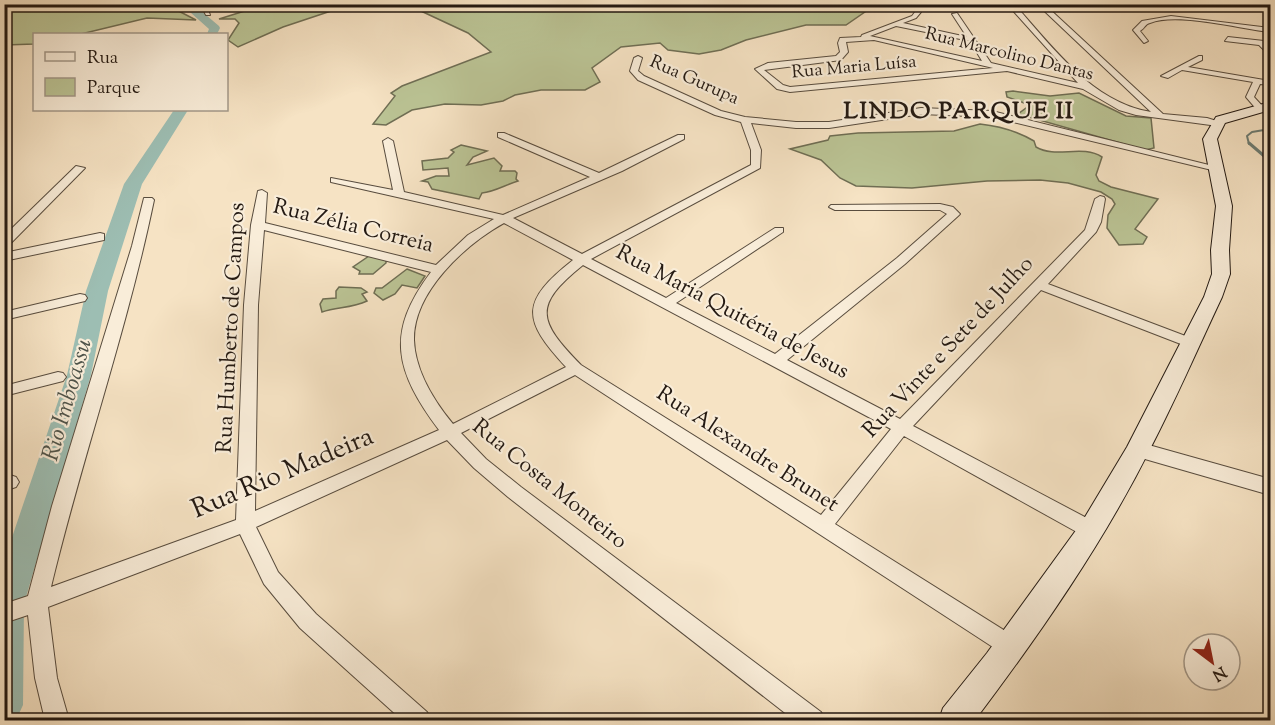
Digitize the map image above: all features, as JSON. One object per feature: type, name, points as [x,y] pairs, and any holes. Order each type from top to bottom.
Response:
[{"type":"main road","points":[[955,720],[1091,530],[1138,450],[1213,297],[1221,274],[1220,250],[1224,206],[1210,139],[1220,120],[1266,107]]},
{"type":"street","points":[[203,4],[208,14]]},
{"type":"street","points":[[1010,4],[1086,87]]},
{"type":"street","points":[[1040,4],[1160,116]]},
{"type":"street","points":[[1072,5],[1102,4]]},
{"type":"street","points":[[1144,4],[1270,6]]},
{"type":"street","points":[[861,37],[918,14],[915,7]]},
{"type":"street","points":[[955,14],[989,65]]},
{"type":"street","points":[[1144,41],[1136,32],[1144,22],[1151,20],[1189,20],[1270,30]]},
{"type":"street","points":[[896,24],[973,40]]},
{"type":"street","points":[[1032,29],[1041,30]]},
{"type":"street","points":[[1051,30],[1070,30]]},
{"type":"street","name":"Rua Marcolino Dantas","points":[[861,37],[874,38],[1086,87],[1128,110],[1218,123]]},
{"type":"street","name":"Rua Maria Luísa","points":[[861,37],[843,40],[844,52],[838,58],[768,65],[759,72],[780,87],[790,90],[1006,69]]},
{"type":"street","points":[[1228,39],[1261,43],[1270,54]]},
{"type":"street","name":"Rua Gurupa","points":[[638,57],[634,71],[640,78],[718,113],[745,120],[796,125],[829,125],[907,112],[992,114],[1216,168]]},
{"type":"street","points":[[1165,76],[1199,58]]},
{"type":"street","points":[[1182,68],[1270,82]]},
{"type":"street","points":[[1258,80],[1250,97],[1266,107]]},
{"type":"street","name":"Rua Alexandre Brunet","points":[[745,120],[756,150],[756,166],[582,259],[545,290],[539,305],[539,320],[546,334],[576,368],[1010,646]]},
{"type":"street","points":[[501,135],[599,177]]},
{"type":"street","name":"Rua Costa Monteiro","points":[[681,137],[599,177],[503,218],[467,244],[439,270],[414,310],[408,330],[407,348],[416,377],[434,410],[468,451],[518,494],[813,720]]},
{"type":"street","points":[[388,141],[399,194]]},
{"type":"street","points":[[4,243],[80,168]]},
{"type":"street","name":"Rua Maria Quitéria de Jesus","points":[[334,180],[503,218],[902,427],[1091,530]]},
{"type":"street","name":"Rua Humberto de Campos","points":[[262,193],[257,225],[251,305],[245,524],[271,578],[308,621],[419,720]]},
{"type":"street","name":"Rua Vinte e Sete de Julho","points":[[823,526],[902,427],[1090,232],[1095,222],[1100,199]]},
{"type":"street","points":[[57,720],[46,678],[20,609],[61,506],[138,246],[148,200]]},
{"type":"street","points":[[775,362],[901,261],[954,214],[949,209],[940,207],[835,207]]},
{"type":"street","name":"Rua Zélia Correia","points":[[257,225],[439,270]]},
{"type":"street","points":[[666,304],[779,230]]},
{"type":"street","points":[[4,257],[100,237]]},
{"type":"street","points":[[1039,285],[1191,343]]},
{"type":"street","points":[[4,316],[80,298]]},
{"type":"street","name":"Rua Rio Madeira","points":[[20,609],[245,524],[450,432],[576,368]]},
{"type":"street","points":[[4,391],[58,377]]},
{"type":"street","points":[[1138,450],[1270,487]]},
{"type":"green space","points":[[5,5],[167,5],[196,20],[147,18],[85,33],[33,33],[33,44],[5,45]]},
{"type":"green space","points":[[256,5],[349,5],[283,27],[238,47],[228,40],[239,23],[235,19],[219,19],[251,9]]},
{"type":"green space","points":[[408,5],[875,5],[846,25],[806,25],[746,40],[721,50],[699,54],[668,50],[660,43],[621,47],[592,68],[600,82],[585,90],[541,90],[481,105],[445,104],[412,110],[386,125],[373,124],[395,96],[391,93],[402,86],[491,52],[468,33]]},
{"type":"green space","points":[[1006,92],[1050,96],[1079,93],[1126,116],[1151,118],[1154,148],[1145,150],[1018,114],[1030,105],[1007,97]]},
{"type":"green space","points":[[980,124],[1021,134],[1034,141],[1036,147],[1044,150],[1086,152],[1102,157],[1096,175],[1099,181],[1111,187],[1158,199],[1135,229],[1147,237],[1143,244],[1119,245],[1107,228],[1108,215],[1115,204],[1112,199],[1101,192],[1068,183],[1040,180],[987,181],[912,188],[856,186],[840,178],[821,160],[790,149],[828,140],[830,136],[858,133],[954,131]]},
{"type":"green space","points":[[461,145],[487,151],[473,157],[467,165],[494,158],[502,166],[500,171],[515,171],[518,181],[482,193],[479,199],[432,189],[428,182],[422,181],[436,176],[449,176],[448,168],[423,170],[422,161],[448,158],[454,152],[451,150]]},
{"type":"green space","points":[[369,256],[386,260],[386,263],[373,274],[359,274],[360,271],[353,267]]},
{"type":"green space","points":[[407,269],[425,276],[417,288],[402,285],[395,294],[383,300],[374,293],[376,288],[382,288]]},
{"type":"green space","points":[[339,287],[361,288],[367,292],[362,294],[367,301],[322,312],[320,304],[323,299],[336,298],[336,291]]},
{"type":"waterway","name":"Rio Imboassu","points":[[186,4],[215,28],[212,33]]},
{"type":"waterway","name":"Rio Imboassu","points":[[4,705],[7,604],[79,375],[97,291],[133,184],[180,111]]},
{"type":"waterway","name":"Rio Imboassu","points":[[1249,144],[1247,136],[1252,132],[1270,129]]},
{"type":"waterway","name":"Rio Imboassu","points":[[1249,143],[1270,161]]},
{"type":"district","name":"LINDO PARQUE II","points":[[959,112]]}]
